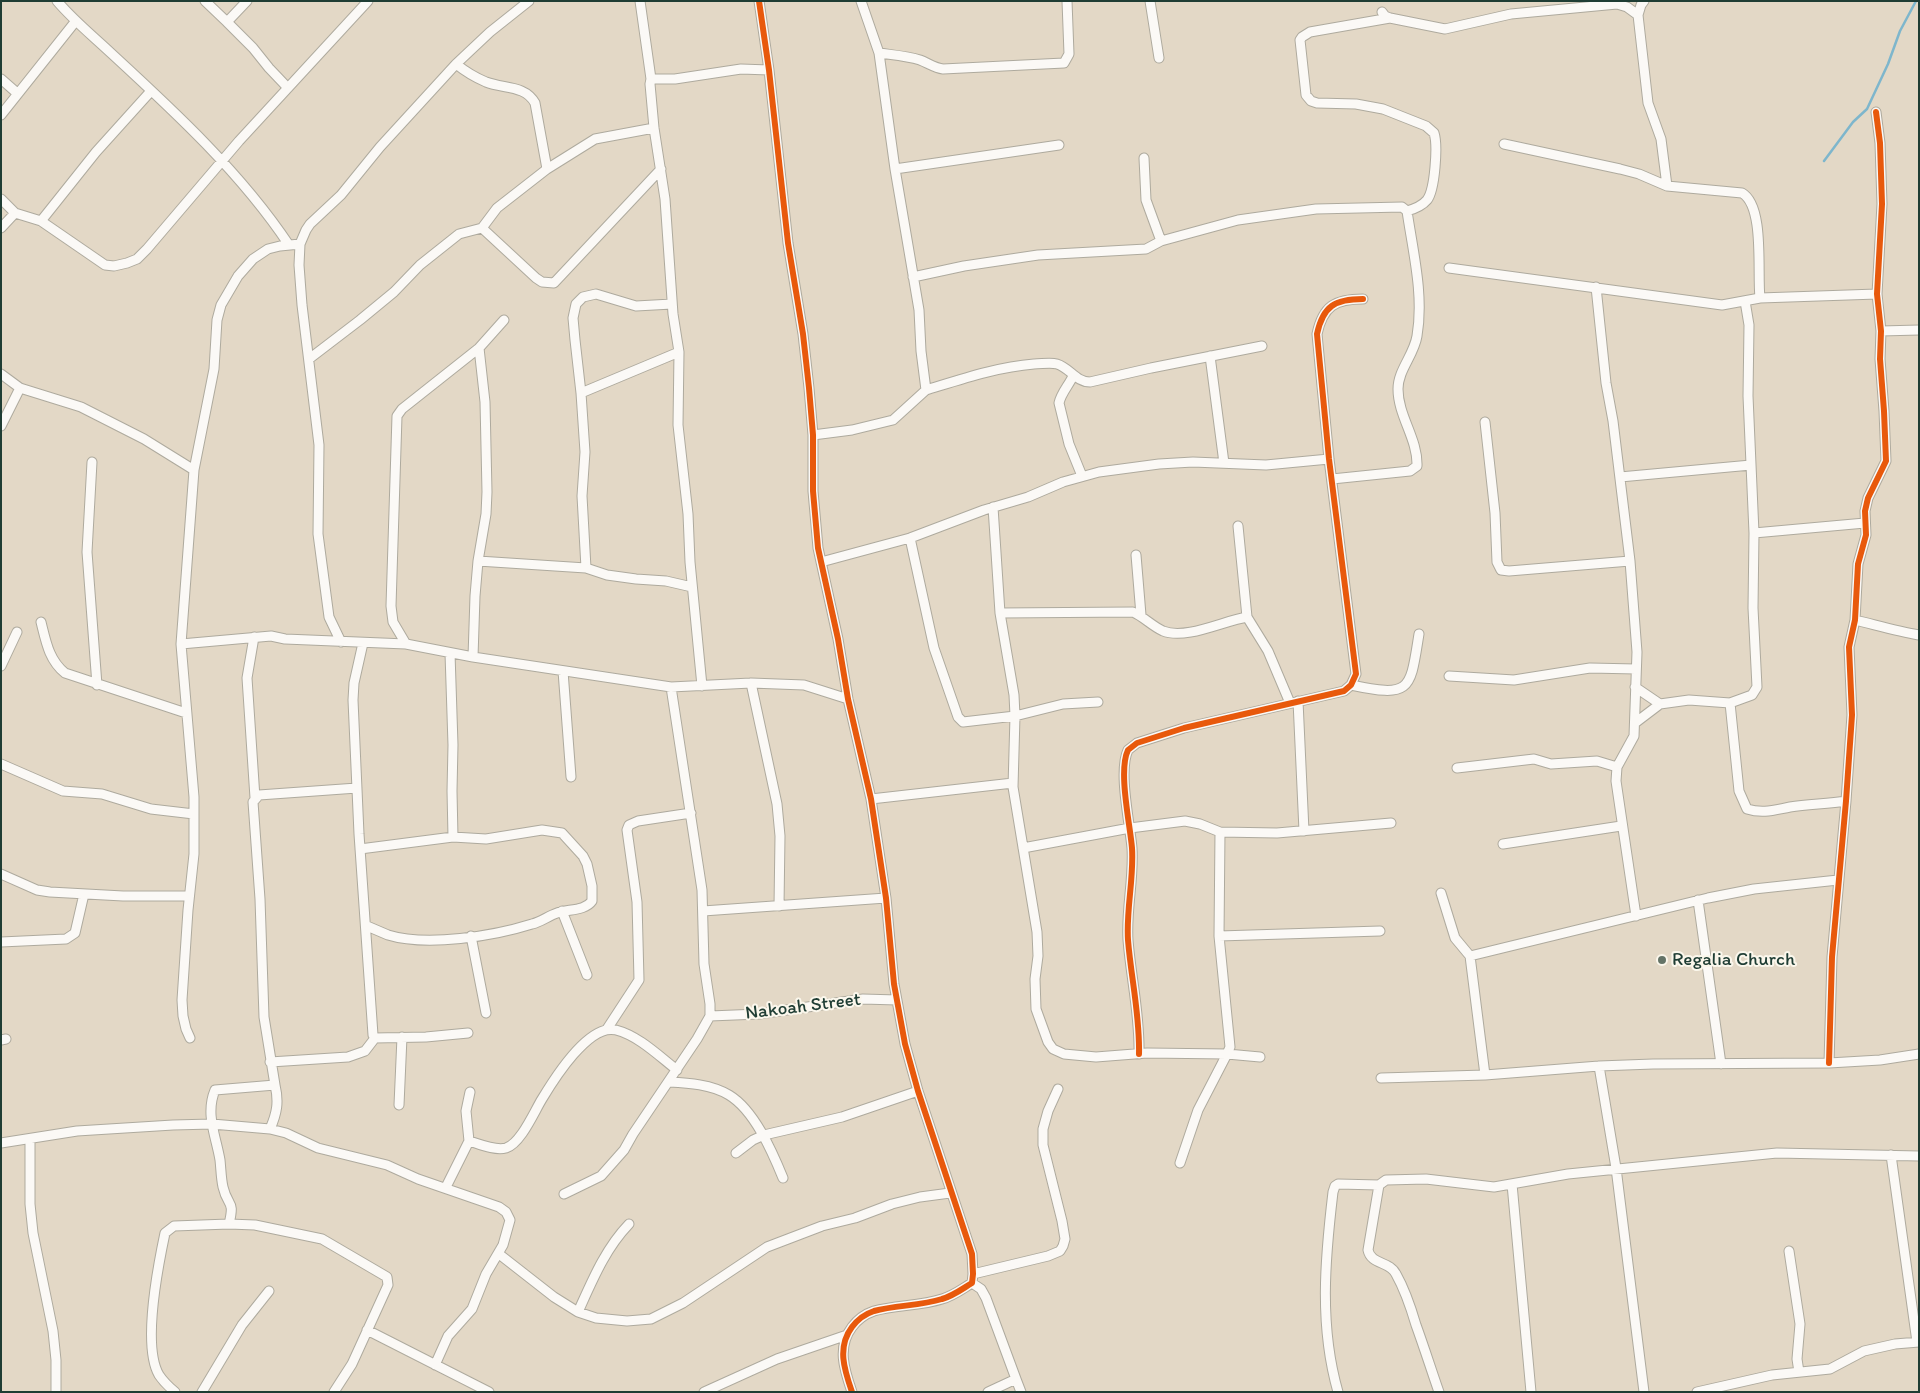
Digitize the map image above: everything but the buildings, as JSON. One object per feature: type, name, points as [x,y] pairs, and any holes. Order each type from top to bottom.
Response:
[{"type":"street","points":[[57,1],[75,22],[112,53],[222,161],[289,244]]},
{"type":"street","points":[[205,1],[253,48],[288,88]]},
{"type":"street","points":[[227,22],[247,1]]},
{"type":"street","points":[[1,199],[15,213],[41,221],[104,265],[114,266],[138,259],[239,141],[368,1]]},
{"type":"street","points":[[341,642],[329,617],[318,534],[319,445],[299,273],[300,244],[310,224],[341,195],[380,147],[456,64],[490,32],[529,1]]},
{"type":"street","points":[[640,1],[651,80],[654,128],[665,199],[672,304],[679,352],[678,425],[688,514],[692,587],[702,686]]},
{"type":"street","points":[[759,1],[769,70],[788,243],[803,334],[813,435],[814,516],[821,562],[838,639],[848,699],[872,799],[886,898],[896,1000],[905,1044],[918,1091],[972,1254],[973,1278],[986,1298],[1021,1392]]},
{"type":"street","points":[[861,1],[879,53],[895,169],[919,310],[921,351],[926,390]]},
{"type":"street","points":[[879,53],[905,56],[943,69],[1064,62],[1068,54],[1067,1]]},
{"type":"street","points":[[1150,1],[1159,58]]},
{"type":"street","points":[[1644,1],[1638,15],[1648,103],[1661,139],[1667,186]]},
{"type":"street","points":[[1382,12],[1390,18],[1445,29],[1511,14],[1617,4],[1638,15]]},
{"type":"street","points":[[1390,18],[1310,32],[1300,40],[1306,95],[1311,101],[1317,103],[1356,104],[1383,109],[1426,126],[1434,133],[1432,192],[1427,201],[1407,211]]},
{"type":"street","points":[[1,115],[75,22]]},
{"type":"street","points":[[456,64],[470,75],[499,86],[527,92],[535,103],[548,169]]},
{"type":"street","points":[[651,80],[675,79],[741,69],[769,70]]},
{"type":"street","points":[[1,79],[18,93]]},
{"type":"street","points":[[41,221],[96,152],[151,91]]},
{"type":"street","points":[[1829,1063],[1832,957],[1852,715],[1849,647],[1855,620],[1858,564],[1865,542],[1865,510],[1868,498],[1886,461],[1880,359],[1881,331],[1877,294],[1882,204],[1880,144],[1876,112]]},
{"type":"street","points":[[309,359],[394,292],[420,265],[459,234],[482,228],[498,208],[548,169],[595,139],[654,128]]},
{"type":"street","points":[[1504,144],[1620,169],[1639,174],[1667,186],[1742,192],[1747,195],[1755,212],[1757,225],[1760,298]]},
{"type":"street","points":[[895,169],[1059,145]]},
{"type":"street","points":[[1144,158],[1146,200],[1161,241]]},
{"type":"street","points":[[482,228],[536,278],[542,282],[554,283],[661,169]]},
{"type":"street","points":[[914,277],[973,264],[1038,255],[1146,249],[1161,241],[1238,220],[1316,208],[1402,207],[1407,211],[1418,287],[1419,326],[1414,349],[1399,380],[1398,393],[1402,413],[1412,436],[1417,466],[1410,471],[1332,479]]},
{"type":"street","points":[[1,228],[15,213]]},
{"type":"street","points":[[190,1038],[184,1023],[182,1000],[189,896],[194,854],[194,797],[181,644],[194,470],[214,369],[217,320],[221,305],[238,276],[268,249],[289,244],[300,244]]},
{"type":"street","points":[[1449,268],[1722,305],[1760,298],[1877,294]]},
{"type":"street","points":[[1596,287],[1606,383],[1630,561],[1637,652],[1634,736],[1617,767],[1616,782],[1621,826],[1636,916]]},
{"type":"street","points":[[586,568],[582,496],[585,452],[573,318],[576,304],[578,300],[588,295],[596,294],[636,306],[672,304]]},
{"type":"street","points":[[1139,1054],[1137,1003],[1128,922],[1132,860],[1125,768],[1126,754],[1130,746],[1184,728],[1344,691],[1351,685],[1356,674],[1329,459],[1317,334],[1320,320],[1331,306],[1340,301],[1363,299]]},
{"type":"street","points":[[1635,723],[1660,704],[1689,700],[1730,703],[1752,695],[1757,687],[1753,608],[1754,533],[1748,396],[1749,325],[1745,302]]},
{"type":"street","points":[[406,644],[393,622],[391,606],[397,416],[402,409],[479,348],[504,320]]},
{"type":"street","points":[[1881,331],[1919,330]]},
{"type":"street","points":[[813,435],[852,430],[893,420],[926,390],[1012,366],[1057,364],[1065,368],[1073,376],[1085,382],[1090,382],[1262,346]]},
{"type":"street","points":[[473,657],[478,562],[486,514],[487,492],[485,402],[479,348]]},
{"type":"street","points":[[581,393],[679,352]]},
{"type":"street","points":[[1210,356],[1224,463]]},
{"type":"street","points":[[1,374],[20,388],[81,407],[144,439],[194,470]]},
{"type":"street","points":[[1073,376],[1068,388],[1060,396],[1060,403],[1069,444],[1082,476]]},
{"type":"street","points":[[1,426],[20,388]]},
{"type":"street","points":[[1485,422],[1495,513],[1497,562],[1502,570],[1509,572],[1630,561]]},
{"type":"street","points":[[821,562],[910,538],[1082,476],[1159,464],[1194,462],[1266,465],[1329,459]]},
{"type":"street","points":[[92,462],[87,552],[96,685]]},
{"type":"street","points":[[1620,477],[1751,466]]},
{"type":"street","points":[[993,507],[1000,613],[1014,695],[1013,783],[1015,806],[1037,932],[1038,956],[1034,985],[1036,1009],[1048,1042],[1052,1049],[1064,1054],[1096,1057],[1139,1054],[1227,1054],[1260,1057]]},
{"type":"street","points":[[1754,533],[1865,523]]},
{"type":"street","points":[[1238,526],[1247,617],[1268,651],[1294,702],[1304,831]]},
{"type":"street","points":[[910,538],[934,648],[958,717],[963,722],[1015,716],[1063,704],[1098,702]]},
{"type":"street","points":[[1136,555],[1141,615]]},
{"type":"street","points":[[478,562],[586,568],[607,575],[636,580],[666,581],[692,587]]},
{"type":"street","points":[[1000,613],[1133,612],[1141,615],[1160,630],[1172,633],[1190,632],[1247,617]]},
{"type":"street","points":[[1855,620],[1919,635]]},
{"type":"street","points":[[41,622],[48,648],[57,667],[64,674],[186,713]]},
{"type":"street","points":[[1,666],[17,632]]},
{"type":"street","points":[[1351,685],[1372,689],[1391,690],[1403,688],[1409,682],[1413,673],[1419,634]]},
{"type":"street","points":[[181,644],[271,636],[285,639],[406,644],[473,657],[671,687],[751,682],[804,685],[848,699]]},
{"type":"street","points":[[254,637],[247,678],[255,798],[253,802],[260,898],[264,1017],[274,1085],[278,1097],[277,1109],[270,1129]]},
{"type":"street","points":[[363,643],[354,683],[353,700],[360,849],[374,1035],[376,1038]]},
{"type":"street","points":[[450,653],[453,744],[453,837]]},
{"type":"street","points":[[1449,676],[1514,680],[1590,668],[1636,669]]},
{"type":"street","points":[[563,671],[572,777]]},
{"type":"street","points":[[751,682],[777,804],[780,836],[779,906]]},
{"type":"street","points":[[564,1194],[601,1176],[624,1150],[702,1033],[710,1016],[704,964],[702,890],[671,687]]},
{"type":"street","points":[[1635,687],[1660,704]]},
{"type":"street","points":[[1730,703],[1739,791],[1747,809],[1757,812],[1771,812],[1790,807],[1846,801]]},
{"type":"street","points":[[1457,768],[1534,759],[1552,764],[1597,761],[1617,767]]},
{"type":"street","points":[[1,764],[63,791],[102,794],[152,809],[194,814]]},
{"type":"street","points":[[872,799],[1013,783]]},
{"type":"street","points":[[255,798],[259,795],[357,788]]},
{"type":"street","points":[[469,1141],[497,1149],[507,1148],[514,1143],[527,1126],[554,1082],[584,1042],[607,1029],[640,980],[637,902],[627,830],[630,825],[638,821],[691,813]]},
{"type":"street","points":[[1023,848],[1130,828],[1185,821],[1200,824],[1220,832],[1277,833],[1391,823]]},
{"type":"street","points":[[1503,844],[1621,826]]},
{"type":"street","points":[[360,849],[453,837],[486,839],[542,830],[562,833],[582,856],[590,876],[593,895],[589,905],[562,911],[534,924],[470,936],[421,940],[388,935],[367,926]]},
{"type":"street","points":[[1180,1163],[1198,1110],[1230,1047],[1219,936],[1220,832]]},
{"type":"street","points":[[1,874],[37,890],[123,896],[189,896]]},
{"type":"street","points":[[1470,956],[1698,900],[1754,889],[1838,880]]},
{"type":"street","points":[[1441,893],[1455,938],[1470,956],[1485,1075]]},
{"type":"street","points":[[1,942],[66,939],[75,933],[84,894]]},
{"type":"street","points":[[702,911],[886,898]]},
{"type":"street","points":[[1698,900],[1721,1064]]},
{"type":"street","points":[[562,911],[587,975]]},
{"type":"street","points":[[1219,936],[1380,931]]},
{"type":"street","points":[[470,936],[486,1013]]},
{"type":"street","name":"Nakoah Street","points":[[710,1016],[767,1013],[863,999],[896,1000]]},
{"type":"street","points":[[607,1029],[616,1030],[634,1038],[677,1070]]},
{"type":"street","points":[[270,1062],[348,1057],[364,1051],[376,1038],[468,1033]]},
{"type":"street","points":[[399,1105],[402,1037]]},
{"type":"street","points":[[1380,1078],[1485,1075],[1599,1066],[1695,1063],[1829,1063],[1880,1060],[1919,1054]]},
{"type":"street","points":[[1599,1066],[1616,1168],[1644,1392]]},
{"type":"street","points":[[668,1082],[710,1088],[728,1094],[741,1103],[764,1135],[782,1178]]},
{"type":"street","points":[[229,1224],[233,1211],[222,1185],[220,1160],[210,1108],[212,1099],[215,1090],[274,1085]]},
{"type":"street","points":[[852,1392],[843,1358],[843,1345],[847,1335],[856,1323],[867,1314],[944,1299],[973,1278],[1060,1251],[1065,1240],[1062,1221],[1043,1145],[1043,1129],[1048,1111],[1058,1089]]},
{"type":"street","points":[[736,1153],[753,1140],[764,1135],[842,1118],[918,1091]]},
{"type":"street","points":[[446,1188],[469,1141],[466,1111],[470,1092]]},
{"type":"street","points":[[1,1143],[76,1131],[212,1124],[270,1129],[286,1133],[318,1148],[387,1165],[418,1179],[499,1207],[506,1212],[510,1220],[499,1254],[486,1274],[472,1309],[448,1336],[435,1365]]},
{"type":"street","points":[[30,1139],[30,1204],[33,1233],[53,1330],[56,1360],[56,1392]]},
{"type":"street","points":[[1338,1392],[1327,1349],[1324,1279],[1333,1192],[1335,1186],[1342,1183],[1379,1185],[1386,1180],[1394,1179],[1426,1180],[1483,1187],[1616,1168],[1664,1166],[1711,1158],[1777,1153],[1919,1156]]},
{"type":"street","points":[[1697,1392],[1772,1375],[1830,1369],[1864,1351],[1895,1344],[1918,1342],[1891,1155]]},
{"type":"street","points":[[1512,1184],[1531,1392]]},
{"type":"street","points":[[1379,1185],[1368,1250],[1369,1256],[1372,1260],[1390,1267],[1396,1273],[1406,1295],[1439,1392]]},
{"type":"street","points":[[499,1254],[554,1297],[578,1312],[596,1318],[626,1321],[651,1318],[683,1303],[767,1247],[813,1229],[855,1218],[892,1204],[950,1192]]},
{"type":"street","points":[[175,1392],[159,1374],[152,1350],[151,1321],[165,1233],[174,1226],[229,1224],[255,1225],[322,1239],[387,1277],[388,1285],[352,1364],[334,1392]]},
{"type":"street","points":[[578,1312],[602,1262],[619,1234],[629,1224]]},
{"type":"street","points":[[1789,1251],[1800,1324],[1797,1359],[1799,1372]]},
{"type":"street","points":[[202,1392],[242,1325],[269,1291]]},
{"type":"street","points":[[367,1330],[489,1392]]},
{"type":"street","points":[[704,1392],[777,1359],[847,1335]]},
{"type":"street","points":[[988,1392],[1016,1379]]},
{"type":"waterway","points":[[1824,161],[1853,122],[1867,109],[1888,64],[1900,31],[1916,1]]},
{"type":"cycle path","points":[[759,1],[769,70],[788,243],[803,334],[809,388],[813,435],[813,491],[818,548],[838,639],[848,699],[871,799],[886,898],[894,984],[905,1044],[918,1091],[972,1254],[972,1283],[957,1292],[946,1298],[934,1301],[874,1311],[862,1317],[854,1324],[847,1335],[843,1350],[843,1358],[852,1392]]},
{"type":"cycle path","points":[[1829,1063],[1832,957],[1852,715],[1849,647],[1855,620],[1858,564],[1866,535],[1865,511],[1868,498],[1886,461],[1880,359],[1881,331],[1877,294],[1882,204],[1880,143],[1876,112]]},
{"type":"cycle path","points":[[1139,1054],[1137,1011],[1128,940],[1132,860],[1124,784],[1125,759],[1128,750],[1137,743],[1184,728],[1344,691],[1351,685],[1356,674],[1329,459],[1317,334],[1323,317],[1332,306],[1353,299],[1363,299]]},
{"type":"place","name":"Regalia Church","points":[[1662,960]]}]
